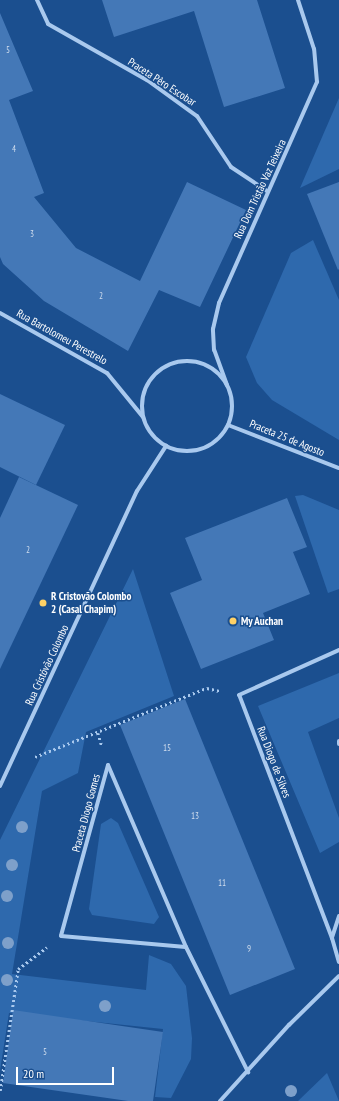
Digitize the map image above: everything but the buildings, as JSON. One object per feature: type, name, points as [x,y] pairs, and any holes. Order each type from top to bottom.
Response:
[{"type":"street","name":"Praceta Pêro Escobar","points":[[37,0],[48,24],[146,80],[196,116],[231,167],[267,191]]},
{"type":"street","name":"Rua Dom Tristão Vaz Teixeira","points":[[227,385],[214,350],[213,329],[219,303],[267,191],[310,107],[317,82],[314,49],[298,0]]},
{"type":"street","name":"Rua Bartolomeu Perestrelo","points":[[0,313],[107,373],[143,417]]},
{"type":"street","points":[[192,361],[206,365],[227,385],[232,411],[228,425],[217,440],[202,449],[183,451],[166,446],[152,434],[143,417],[145,389],[164,367],[192,361]]},
{"type":"street","name":"Praceta 25 de Agosto","points":[[228,425],[339,468]]},
{"type":"street","name":"Rua Cristóvão Colombo","points":[[0,786],[137,491],[166,446]]},
{"type":"street","points":[[239,695],[339,650]]},
{"type":"street","name":"Rua Diogo de Silves","points":[[239,695],[332,938],[339,962]]},
{"type":"street","name":"Praceta Diogo Gomes","points":[[61,936],[108,765],[186,947],[248,1072]]},
{"type":"street","points":[[332,938],[339,916]]},
{"type":"street","points":[[61,936],[186,947]]},
{"type":"street","points":[[220,1101],[248,1072],[289,1025],[339,976]]},
{"type":"path","points":[[9,768],[207,688],[239,695]]},
{"type":"path","points":[[0,1091],[18,969],[61,936]]},
{"type":"shaded area","points":[[339,98],[339,169],[300,188]]},
{"type":"shaded area","points":[[313,240],[339,300],[339,440],[272,400],[257,383],[246,357],[291,253]]},
{"type":"shaded area","points":[[303,495],[339,510],[339,589],[328,593],[295,496]]},
{"type":"shaded area","points":[[133,569],[174,696],[86,732],[78,773],[42,791],[12,974],[146,990],[149,955],[171,964],[186,986],[192,1038],[191,1059],[171,1098],[155,1097],[163,1029],[9,1013],[0,1071],[0,840]]},
{"type":"shaded area","points":[[339,673],[339,718],[308,732],[339,818],[339,842],[320,853],[258,706]]},
{"type":"shaded area","points":[[111,818],[118,823],[159,917],[154,924],[92,915],[89,909],[101,824]]},
{"type":"shaded area","points":[[327,1073],[339,1101],[298,1101]]},
{"type":"place","name":"R Cristovão Colombo 2 (Casal Chapim)","points":[[43,603]]},
{"type":"place","name":"My Auchan","points":[[233,621]]}]
